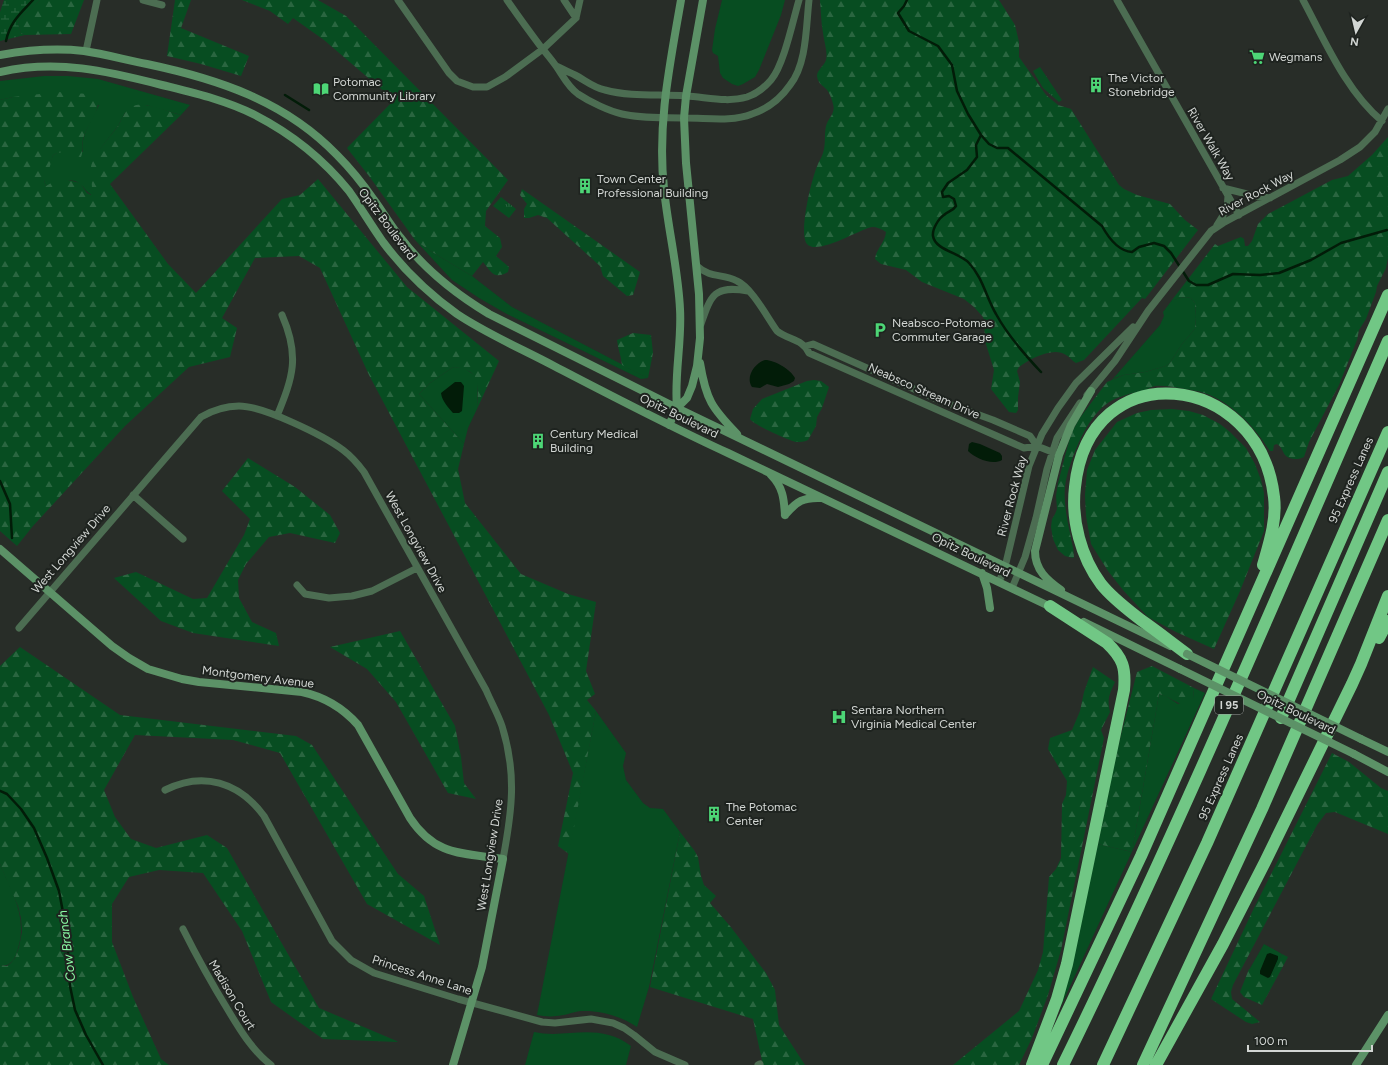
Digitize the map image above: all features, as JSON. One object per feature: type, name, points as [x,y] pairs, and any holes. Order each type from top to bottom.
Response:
[{"type":"highway","points":[[1042,1065],[1138,863],[1388,294]]},
{"type":"highway","name":"I 95","points":[[1063,1065],[1145,893],[1203,766],[1388,342]]},
{"type":"highway","points":[[1187,654],[1122,605],[1101,584],[1086,558],[1077,529],[1074,492],[1079,464],[1084,449],[1092,433],[1103,419],[1123,404],[1146,396],[1160,394],[1177,394],[1202,399],[1226,412],[1240,424],[1258,446],[1272,483],[1274,513],[1273,527],[1264,563],[1246,618]]},
{"type":"highway","name":"95 Express Lanes","points":[[1103,1065],[1207,843],[1388,432]]},
{"type":"highway","points":[[1281,718],[1388,472]]},
{"type":"highway","points":[[1143,1065],[1262,809],[1388,520]]},
{"type":"highway","points":[[1156,1065],[1223,944],[1265,862],[1362,664],[1388,596]]},
{"type":"highway","points":[[1032,1065],[1057,999],[1067,964],[1126,677],[1123,663],[1111,646],[1050,606]]},
{"type":"highway","points":[[1352,684],[1388,621]]},
{"type":"main road","points":[[677,408],[676,392],[680,310],[676,270],[664,188],[662,130],[665,95],[681,0]]},
{"type":"main road","points":[[669,425],[677,408],[687,398],[692,386],[696,375],[699,353],[701,324],[697,266],[686,163],[684,118],[686,96],[703,0]]},
{"type":"main road","name":"Opitz Boulevard","points":[[0,55],[46,50],[86,51],[156,66],[231,87],[266,103],[287,114],[322,140],[355,174],[399,237],[430,272],[468,301],[489,314],[677,408],[1388,752]]},
{"type":"main road","name":"Opitz Boulevard","points":[[0,72],[25,67],[48,66],[70,66],[93,69],[212,97],[258,116],[301,145],[332,173],[348,190],[385,244],[402,265],[441,302],[478,327],[669,425],[982,573],[1281,718],[1388,772]]},
{"type":"main road","points":[[699,353],[704,386],[710,402],[717,413],[740,438]]},
{"type":"main road","points":[[1076,602],[1043,575],[1037,566],[1035,552],[1059,455],[1071,425],[1091,391]]},
{"type":"main road","points":[[762,469],[775,479],[780,487],[784,496],[785,515],[793,505],[801,500],[826,498]]},
{"type":"main road","name":"Montgomery Avenue","points":[[0,549],[112,646],[136,663],[156,672],[190,681],[302,692],[316,695],[329,701],[343,710],[358,725],[416,828],[426,838],[436,845],[449,850],[503,859]]},
{"type":"main road","points":[[982,573],[988,592],[990,608]]},
{"type":"main road","name":"West Longview Drive","points":[[453,1065],[472,1002],[487,944],[503,859]]},
{"type":"main road","points":[[1356,1065],[1388,1015]]},
{"type":"street","points":[[86,51],[97,0]]},
{"type":"street","points":[[143,0],[162,5]]},
{"type":"street","points":[[398,0],[449,73],[456,81],[473,87],[487,87],[500,80],[543,49],[576,18],[580,0]]},
{"type":"street","points":[[507,0],[556,66],[563,78],[577,93],[593,102],[622,114],[663,118],[742,118],[760,111],[778,99],[791,84],[800,67],[803,54],[809,0]]},
{"type":"street","points":[[564,0],[576,18]]},
{"type":"street","points":[[556,66],[594,86],[605,90],[624,93],[686,96],[720,100],[733,100],[746,97],[756,93],[766,85],[776,73],[799,0]]},
{"type":"street","name":"River Walk Way","points":[[1117,0],[1239,215]]},
{"type":"street","points":[[1303,0],[1353,91],[1382,121]]},
{"type":"street","name":"River Rock Way","points":[[999,582],[1005,567],[1029,466],[1042,434],[1076,383],[1125,336],[1148,311],[1213,229],[1340,160],[1360,147],[1374,132],[1388,109]]},
{"type":"street","points":[[1223,188],[1270,198]]},
{"type":"street","points":[[1213,229],[1227,209],[1228,196]]},
{"type":"street","name":"Neabsco Stream Drive","points":[[697,266],[704,272],[711,275],[738,281],[753,296],[777,331],[806,346],[809,353],[1024,448],[1037,446],[1052,452]]},
{"type":"street","points":[[701,324],[710,301],[716,294],[729,289],[748,291]]},
{"type":"street","name":"River Rock Way","points":[[1012,588],[1019,574],[1036,518],[1052,452],[1061,430],[1080,403],[1115,361],[1148,311]]},
{"type":"street","points":[[277,416],[288,389],[293,364],[291,340],[282,315]]},
{"type":"street","name":"Neabsco Stream Drive","points":[[806,346],[812,344],[941,401],[1012,428],[1030,436],[1037,446]]},
{"type":"street","name":"West Longview Drive","points":[[18,628],[196,421],[209,412],[220,408],[240,406],[258,408],[320,435],[344,451],[364,472],[486,690],[502,725],[510,759],[512,787],[511,818],[503,859]]},
{"type":"street","points":[[133,495],[183,539]]},
{"type":"street","points":[[297,585],[305,594],[329,598],[352,596],[372,592],[417,568]]},
{"type":"street","name":"Princess Anne Lane","points":[[164,790],[185,782],[206,780],[230,786],[241,792],[258,808],[264,816],[332,940],[351,960],[374,973],[542,1022],[555,1023],[591,1020],[612,1023],[634,1034],[656,1052],[685,1065]]},
{"type":"street","name":"Madison Court","points":[[182,930],[244,1037],[271,1065]]},
{"type":"green space","points":[[4,0],[40,0],[20,19],[18,24],[21,33],[25,35],[0,41],[0,12]]},
{"type":"green space","points":[[40,0],[84,0],[71,34],[25,35],[21,33],[18,24],[20,19]]},
{"type":"green space","points":[[175,0],[191,0],[181,28],[249,56],[241,76],[167,56]]},
{"type":"green space","points":[[242,0],[318,0],[346,16],[508,180],[486,211],[485,226],[500,238],[502,247],[496,256],[509,267],[508,272],[499,275],[493,274],[483,262],[472,276],[415,240],[347,148],[394,100],[324,40],[293,18],[288,24],[270,11]]},
{"type":"green space","points":[[722,0],[785,0],[781,15],[759,70],[755,77],[738,86],[723,78],[720,73],[718,56],[713,53],[712,50]]},
{"type":"green space","points":[[820,0],[999,0],[1015,25],[1019,42],[1019,57],[1046,95],[1058,105],[1071,109],[1119,185],[1137,195],[1170,204],[1185,220],[1198,230],[1145,299],[1142,298],[1084,360],[1076,363],[1066,355],[1055,352],[1035,357],[1019,367],[1017,371],[1020,382],[1018,410],[1016,413],[1009,412],[991,389],[994,370],[985,341],[983,317],[964,299],[922,282],[906,270],[881,264],[875,259],[886,232],[879,228],[872,227],[839,241],[820,247],[812,247],[807,244],[804,229],[807,205],[815,171],[824,150],[826,126],[833,113],[834,107],[829,93],[819,82],[817,76],[826,60]]},
{"type":"green space","points":[[1040,67],[1062,100],[1059,102],[1043,88],[1033,71]]},
{"type":"green space","points":[[44,76],[68,76],[98,79],[190,105],[181,115],[146,105],[125,113],[118,126],[101,148],[91,175],[93,184],[92,195],[88,193],[80,184],[68,180],[46,186],[44,181],[53,155],[61,151],[83,152],[83,140],[85,134],[99,105],[13,97],[0,100],[0,81]]},
{"type":"green space","points":[[58,92],[89,94],[98,98],[98,103],[96,113],[83,139],[81,157],[75,159],[67,153],[62,152],[53,155],[47,177],[44,181],[46,186],[56,180],[68,180],[80,183],[87,193],[91,195],[92,162],[130,107],[143,105],[181,115],[110,184],[168,264],[196,293],[282,199],[300,195],[318,179],[407,287],[499,361],[477,409],[477,380],[470,371],[463,369],[453,367],[430,383],[419,394],[464,444],[458,469],[465,503],[521,574],[568,594],[596,602],[586,671],[595,694],[587,700],[596,711],[569,854],[558,846],[573,773],[549,715],[369,375],[320,268],[299,256],[255,258],[222,318],[237,328],[230,357],[189,367],[125,426],[33,526],[17,546],[0,531],[0,100]]},
{"type":"green space","points":[[1388,137],[1388,258],[1386,268],[1377,286],[1366,319],[1359,330],[1357,340],[1339,385],[1309,442],[1304,457],[1291,459],[1285,455],[1277,444],[1274,445],[1273,451],[1270,451],[1245,419],[1229,406],[1204,393],[1168,386],[1153,386],[1143,391],[1118,398],[1105,405],[1092,419],[1081,438],[1070,467],[1066,483],[1065,497],[1066,512],[1074,557],[1065,556],[1058,550],[1053,539],[1051,527],[1052,519],[1057,509],[1056,496],[1058,483],[1073,430],[1079,419],[1107,382],[1124,375],[1145,372],[1166,366],[1170,363],[1182,344],[1195,329],[1196,317],[1195,303],[1191,298],[1185,297],[1172,300],[1215,244],[1218,246],[1241,237],[1244,239],[1245,246],[1248,246],[1252,241],[1258,224],[1268,214],[1332,180],[1348,176],[1372,155]]},
{"type":"green space","points":[[522,189],[640,272],[633,295],[627,296],[603,276],[600,266],[547,218],[538,215],[524,218],[524,209],[527,204],[520,195]]},
{"type":"green space","points":[[501,197],[516,209],[509,218],[493,206]]},
{"type":"green space","points":[[415,240],[472,276],[512,307],[648,378],[641,379],[505,313],[479,298],[452,280]]},
{"type":"green space","points":[[1185,297],[1191,298],[1195,303],[1195,329],[1182,344],[1170,363],[1166,366],[1145,372],[1124,375],[1111,381],[1160,325],[1164,316],[1163,312],[1172,300]]},
{"type":"green space","points":[[633,333],[651,335],[653,353],[648,378],[622,365],[617,340]]},
{"type":"green space","points":[[453,367],[464,368],[476,376],[478,382],[477,409],[468,428],[464,444],[419,394],[430,383]]},
{"type":"green space","points":[[807,381],[821,381],[829,387],[822,408],[817,417],[816,426],[808,440],[804,442],[792,441],[764,428],[750,419],[753,409],[762,399]]},
{"type":"green space","points":[[1172,409],[1189,411],[1203,415],[1220,424],[1230,432],[1246,448],[1255,464],[1264,493],[1264,531],[1240,591],[1214,649],[1176,632],[1148,617],[1108,571],[1091,544],[1086,516],[1085,495],[1087,470],[1095,450],[1117,422],[1137,413],[1151,410]]},
{"type":"green space","points":[[248,458],[295,487],[330,515],[340,533],[335,543],[290,533],[269,537],[246,564],[238,580],[239,598],[252,622],[276,633],[279,646],[193,633],[161,621],[114,578],[136,572],[193,599],[207,598],[244,535],[250,519],[222,491]]},
{"type":"green space","points":[[400,631],[455,726],[464,783],[476,799],[448,793],[396,702],[367,669],[330,647]]},
{"type":"green space","points":[[20,647],[120,715],[296,736],[312,745],[398,874],[424,896],[440,945],[367,904],[280,753],[233,740],[135,735],[104,790],[115,817],[131,839],[156,848],[207,835],[227,848],[319,1008],[399,1042],[323,1039],[271,1002],[242,931],[203,873],[159,870],[129,877],[112,904],[112,942],[133,997],[161,1059],[169,1065],[0,1065],[0,965],[7,966],[15,958],[22,932],[18,906],[0,864],[0,666]]},
{"type":"green space","points":[[1152,666],[1194,688],[1193,698],[1187,705],[1159,694],[1132,852],[1098,844],[1117,751],[1137,672]]},
{"type":"green space","points":[[1093,667],[1115,682],[1109,697],[1110,712],[1101,730],[1104,738],[1061,950],[1048,995],[1032,1038],[1019,1065],[953,1065],[1019,1011],[1038,970],[1043,952],[1049,877],[1056,869],[1061,858],[1062,804],[1066,795],[1067,781],[1048,749],[1050,738],[1072,730],[1080,711],[1084,692]]},
{"type":"green space","points":[[1194,688],[1205,693],[1132,851],[1159,694],[1166,696],[1178,704],[1193,698]]},
{"type":"green space","points":[[596,711],[626,753],[623,766],[626,780],[643,803],[650,808],[663,809],[680,832],[649,987],[637,1027],[610,1014],[588,1011],[554,1016],[537,1015]]},
{"type":"green space","points":[[1332,753],[1349,762],[1381,788],[1388,791],[1388,834],[1335,812],[1326,813],[1317,825],[1233,985],[1231,992],[1232,999],[1260,1022],[1252,1024],[1246,1022],[1211,999],[1254,908]]},
{"type":"green space","points":[[680,832],[698,857],[704,885],[716,896],[710,903],[730,926],[766,973],[775,990],[779,1025],[805,1065],[763,1065],[753,1019],[650,987]]},
{"type":"green space","points":[[1098,844],[1132,852],[1060,1008]]},
{"type":"green space","points":[[0,864],[15,898],[21,931],[20,942],[15,958],[12,962],[5,965],[0,965]]},
{"type":"green space","points":[[1264,944],[1282,954],[1270,980],[1249,970]]},
{"type":"green space","points":[[1282,954],[1288,957],[1262,1005],[1244,997],[1240,992],[1249,969],[1270,980]]},
{"type":"green space","points":[[534,1032],[550,1034],[593,1032],[612,1036],[631,1046],[626,1065],[525,1065]]},
{"type":"shaded area","points":[[765,360],[769,360],[786,369],[795,378],[794,381],[778,387],[767,384],[760,388],[752,387],[750,383],[750,375],[758,364]]},
{"type":"shaded area","points":[[455,382],[461,382],[464,386],[462,411],[459,413],[453,413],[444,401],[441,393]]},
{"type":"shaded area","points":[[972,442],[1000,453],[1002,460],[998,462],[989,462],[975,456],[968,451],[969,444]]},
{"type":"shaded area","points":[[1270,953],[1278,956],[1278,959],[1270,977],[1268,978],[1260,974],[1260,971],[1267,954]]},
{"type":"waterway","name":"Cow Branch","points":[[6,41],[13,23],[33,0]]},
{"type":"waterway","points":[[907,0],[898,13],[909,31],[938,46],[952,65],[957,91],[968,114],[981,135],[989,144],[997,148],[1008,148],[1102,226],[1110,239],[1122,249],[1132,252],[1139,247],[1154,243],[1164,246],[1171,253],[1189,281],[1196,285],[1208,285],[1233,274],[1260,275],[1279,273],[1311,260],[1341,243],[1387,230]]},
{"type":"waterway","points":[[285,95],[309,110]]},
{"type":"waterway","points":[[981,135],[976,145],[977,157],[967,170],[948,183],[942,192],[943,197],[949,196],[954,199],[956,206],[942,216],[938,221],[933,236],[938,245],[965,260],[974,269],[993,308],[1006,330],[1022,352],[1041,372]]},
{"type":"waterway","name":"Cow Branch","points":[[0,481],[10,504],[12,538]]},
{"type":"waterway","name":"Cow Branch","points":[[0,791],[7,794],[21,809],[34,828],[47,858],[59,891],[68,939],[70,986],[75,1010],[86,1035],[103,1065]]},
{"type":"place","name":"Wegmans","points":[[1257,57]]},
{"type":"place","name":"The Victor Stonebridge","points":[[1096,85]]},
{"type":"place","name":"Potomac Community Library","points":[[321,89]]},
{"type":"place","name":"Town Center Professional Building","points":[[585,186]]},
{"type":"place","name":"Neabsco-Potomac Commuter Garage","points":[[880,330]]},
{"type":"place","name":"Century Medical Building","points":[[538,441]]},
{"type":"place","name":"Sentara Northern Virginia Medical Center","points":[[839,717]]},
{"type":"place","name":"The Potomac Center","points":[[714,814]]}]
